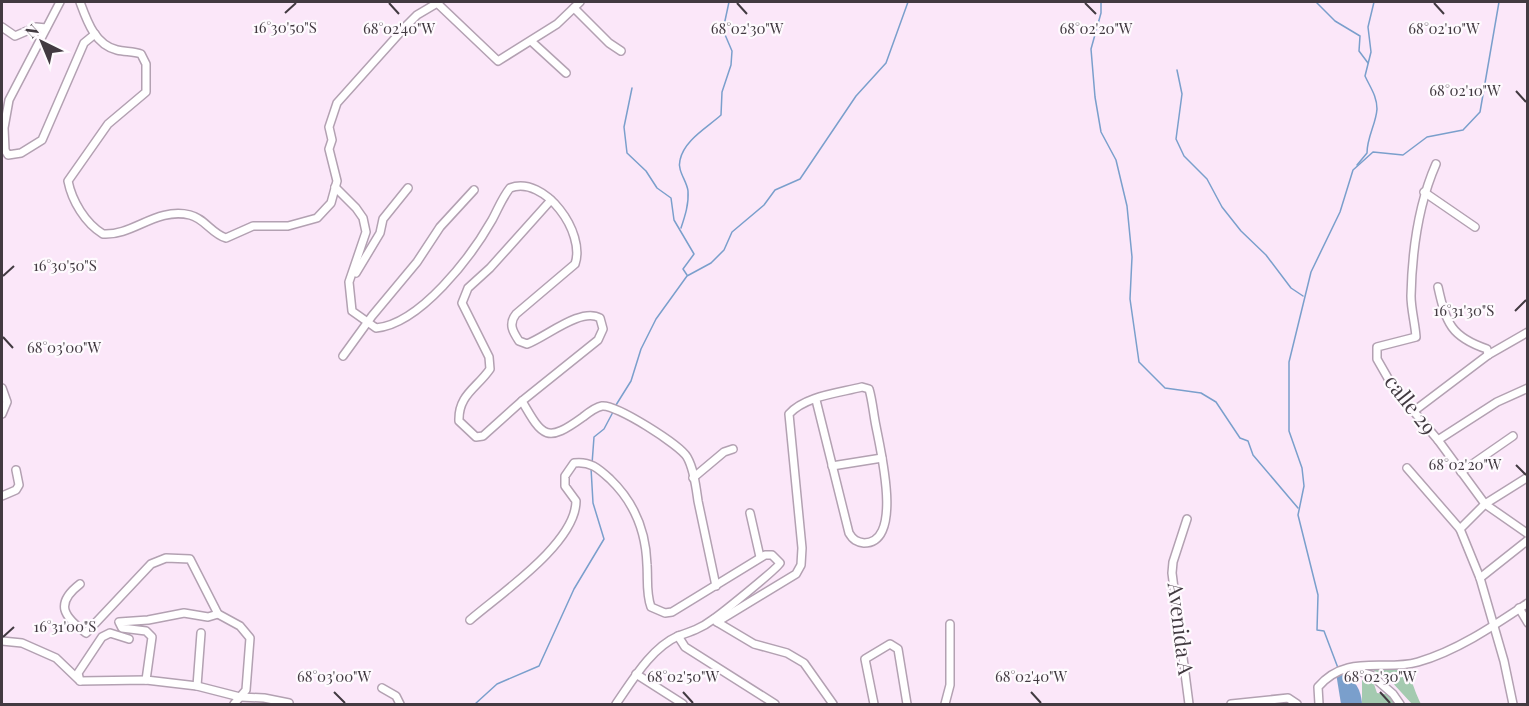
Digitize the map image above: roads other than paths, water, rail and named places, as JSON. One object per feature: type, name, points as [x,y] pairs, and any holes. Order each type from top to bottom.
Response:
[{"type":"street","points":[[60,2],[9,100],[4,128],[5,150],[8,155],[21,153],[42,140],[84,43],[95,34]]},
{"type":"street","points":[[80,2],[95,34],[111,49],[141,54],[146,64],[147,83],[141,99],[108,124],[68,181],[72,198],[98,231],[109,234],[172,212],[196,216],[222,237],[229,237],[253,226],[288,226],[317,218],[331,203],[337,181],[329,149],[332,140],[329,127],[337,103],[417,15],[438,2],[495,60],[504,60],[557,24],[580,2]]},
{"type":"street","points":[[574,8],[609,43],[621,51]]},
{"type":"street","points":[[2,27],[15,36],[36,27],[46,28]]},
{"type":"street","points":[[531,41],[566,73]]},
{"type":"street","points":[[1436,164],[1424,192],[1475,227]]},
{"type":"street","points":[[335,187],[363,218],[366,232],[349,282],[352,311],[376,328],[400,321],[445,285],[492,220],[510,188],[520,185],[532,187],[551,200],[560,208],[578,252],[577,258],[567,272],[516,314],[512,319],[512,331],[519,342],[527,344],[576,319],[591,315],[600,318],[603,328],[598,340],[522,401],[483,436],[476,437],[459,421],[458,409],[468,392],[490,369],[489,357],[462,303],[463,295],[551,200]]},
{"type":"street","points":[[349,282],[375,243],[383,219],[408,188]]},
{"type":"street","points":[[343,356],[366,323],[417,262],[440,227],[474,190]]},
{"type":"street","name":"calle 29","points":[[1424,192],[1416,235],[1411,298],[1416,337],[1377,347],[1377,359],[1393,387],[1438,440],[1485,504],[1527,534]]},
{"type":"street","points":[[1438,287],[1446,314],[1456,334],[1462,340],[1487,350],[1488,355]]},
{"type":"street","points":[[1414,411],[1488,355],[1527,332]]},
{"type":"street","points":[[616,705],[636,674],[670,640],[716,621],[786,582],[801,565],[789,414],[797,405],[862,387],[868,389],[882,458],[886,525],[880,537],[872,542],[861,543],[853,540],[849,533],[816,400]]},
{"type":"street","points":[[2,388],[7,402],[2,414]]},
{"type":"street","points":[[1438,440],[1497,402],[1527,388]]},
{"type":"street","points":[[522,401],[540,428],[555,434],[602,406],[613,408],[684,453],[693,478],[716,586]]},
{"type":"street","points":[[1461,472],[1513,436]]},
{"type":"street","points":[[693,478],[724,452],[733,449]]},
{"type":"street","points":[[832,466],[882,458]]},
{"type":"street","points":[[470,620],[559,540],[570,526],[576,509],[576,501],[565,486],[565,476],[574,463],[593,465],[614,483],[636,514],[644,535],[651,607],[665,613],[672,612],[760,557],[772,555],[780,563],[779,567],[716,621]]},
{"type":"street","points":[[1407,468],[1460,529],[1480,578],[1504,661],[1513,705]]},
{"type":"street","points":[[2,496],[16,490],[20,485],[16,470]]},
{"type":"street","points":[[1460,529],[1485,504],[1527,477]]},
{"type":"street","points":[[750,513],[760,557]]},
{"type":"street","name":"Avenida A","points":[[1187,519],[1173,562],[1172,573],[1189,705]]},
{"type":"street","points":[[1480,578],[1527,540]]},
{"type":"street","points":[[80,584],[67,597],[64,612],[69,620],[86,633],[151,564],[158,560],[184,556],[190,559],[196,566],[203,588],[218,614],[240,627],[250,638],[246,690],[234,705]]},
{"type":"street","points":[[1319,705],[1318,687],[1334,674],[1367,663],[1402,665],[1436,656],[1527,603]]},
{"type":"street","points":[[1519,608],[1527,623]]},
{"type":"street","points":[[146,680],[152,637],[141,630],[122,628],[119,621],[148,620],[184,613],[208,617],[218,614]]},
{"type":"street","points":[[716,621],[754,644],[787,653],[804,663],[833,705]]},
{"type":"street","points":[[945,705],[950,685],[950,624]]},
{"type":"street","points":[[80,681],[78,673],[102,637],[110,633],[129,639]]},
{"type":"street","points":[[197,686],[201,633]]},
{"type":"street","points":[[678,636],[685,647],[762,701],[774,705]]},
{"type":"street","points":[[2,641],[22,643],[56,658],[80,681],[146,680],[197,686],[240,697],[264,698],[289,703]]},
{"type":"street","points":[[873,705],[865,659],[890,644],[898,649],[908,705]]},
{"type":"street","points":[[1346,670],[1371,675],[1393,694],[1400,705]]},
{"type":"street","points":[[636,674],[683,705]]},
{"type":"street","points":[[382,688],[396,696],[400,705]]},
{"type":"street","points":[[1231,705],[1288,698],[1297,705]]},
{"type":"water","points":[[1336,673],[1347,676],[1355,683],[1362,704],[1341,704]]},
{"type":"waterway","points":[[681,228],[688,196],[679,164],[682,153],[697,134],[721,115],[722,92],[731,65],[732,51],[723,30],[729,2]]},
{"type":"waterway","points":[[616,405],[631,381],[641,349],[656,319],[687,276],[711,263],[724,250],[732,232],[764,205],[775,190],[800,179],[856,96],[886,63],[908,2]]},
{"type":"waterway","points":[[1101,2],[1101,13],[1091,49],[1095,97],[1101,132],[1116,160],[1127,206],[1132,257],[1130,299],[1139,362],[1165,388],[1201,393],[1216,402],[1240,438],[1248,441],[1253,455],[1298,508]]},
{"type":"waterway","points":[[1316,2],[1335,21],[1360,36],[1359,51],[1368,63]]},
{"type":"waterway","points":[[1357,165],[1367,153],[1377,109],[1375,96],[1365,76],[1371,52],[1368,27],[1374,2]]},
{"type":"waterway","points":[[1338,668],[1324,631],[1317,630],[1318,595],[1298,515],[1304,486],[1302,468],[1289,431],[1289,362],[1311,272],[1340,212],[1353,170],[1373,152],[1403,155],[1427,137],[1463,130],[1480,112],[1499,2]]},
{"type":"waterway","points":[[1177,70],[1182,94],[1176,139],[1184,156],[1207,179],[1222,207],[1241,231],[1266,255],[1291,288],[1303,296]]},
{"type":"waterway","points":[[632,88],[624,127],[627,153],[646,171],[657,188],[671,198],[674,220],[694,254],[683,269],[687,275]]},
{"type":"waterway","points":[[592,464],[594,437],[604,429],[613,412]]},
{"type":"waterway","points":[[475,704],[497,684],[539,666],[574,589],[604,539],[593,503],[591,468]]}]
